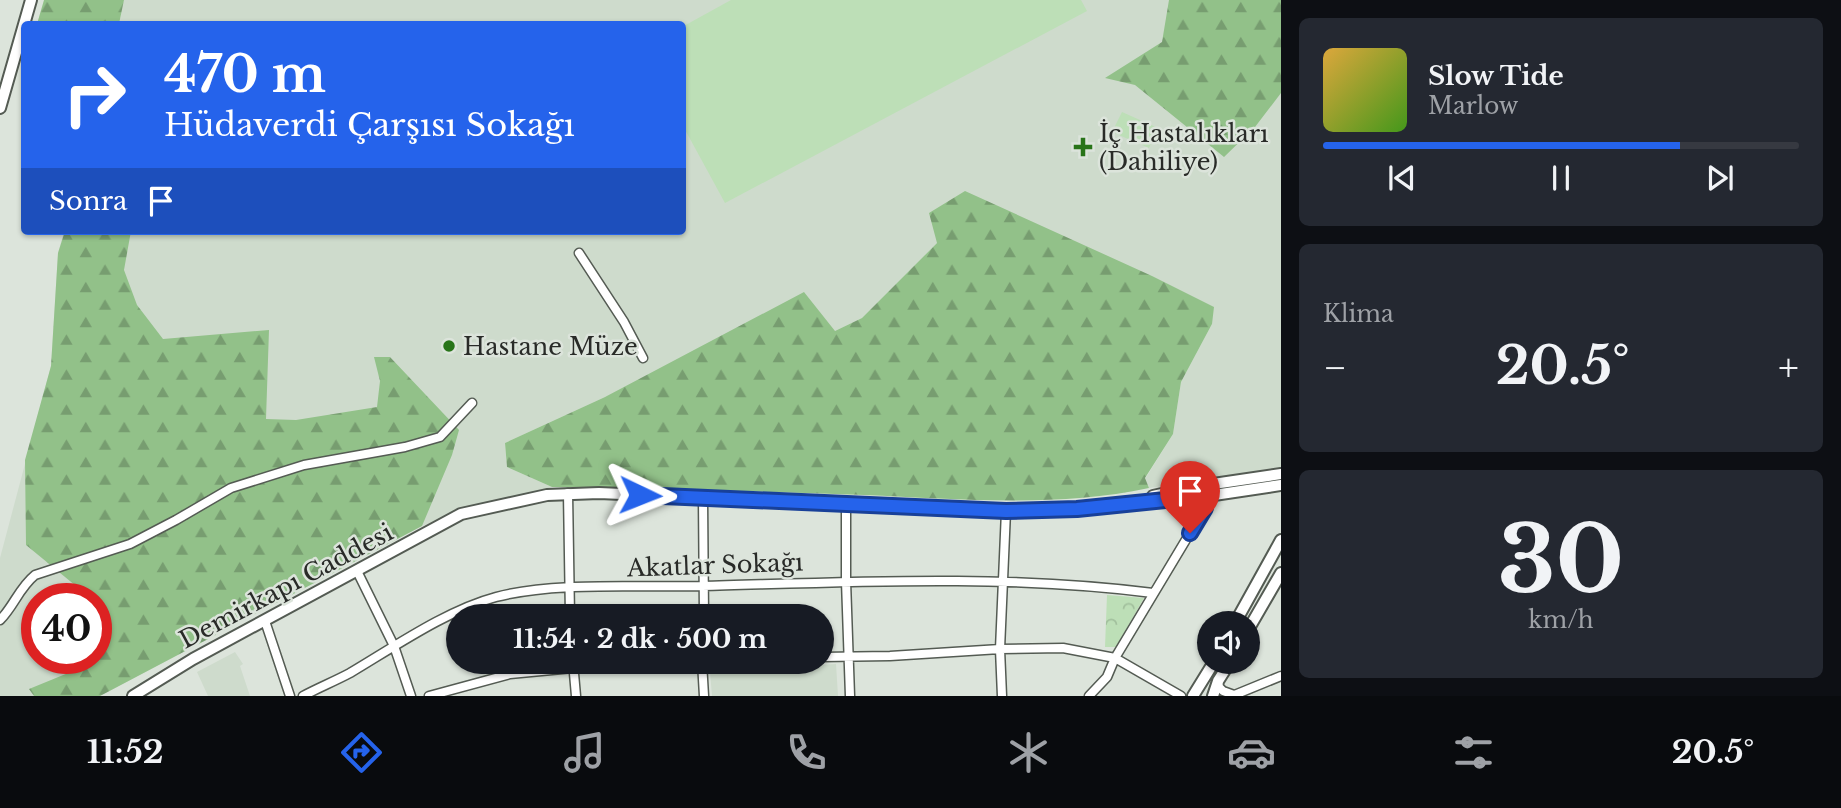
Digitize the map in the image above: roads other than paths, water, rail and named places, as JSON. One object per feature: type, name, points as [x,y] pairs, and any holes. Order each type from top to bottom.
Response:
[{"type":"street","points":[[25,21],[31,0]]},
{"type":"street","points":[[0,108],[21,35]]},
{"type":"street","points":[[579,253],[624,321],[643,358]]},
{"type":"street","points":[[0,620],[11,607],[23,584],[46,570],[130,544],[231,488],[304,465],[405,447],[440,437],[472,403]]},
{"type":"street","points":[[1126,503],[1193,487],[1281,474]]},
{"type":"street","points":[[1126,503],[1205,496],[1281,485]]},
{"type":"street","points":[[568,493],[569,604]]},
{"type":"street","name":"Demirkapı Caddesi","points":[[132,696],[193,659],[461,514],[513,501],[568,493],[1006,511],[1077,509],[1126,503]]},
{"type":"street","points":[[1089,696],[1107,677],[1115,658],[1205,508],[1205,496]]},
{"type":"street","points":[[703,498],[704,604]]},
{"type":"street","points":[[846,503],[847,656],[850,696]]},
{"type":"street","points":[[1002,696],[1001,582],[1006,511]]},
{"type":"street","points":[[1242,611],[1281,540]]},
{"type":"street","points":[[357,571],[394,646],[411,696]]},
{"type":"street","points":[[1259,611],[1281,573]]},
{"type":"street","name":"Akatlar Sokağı","points":[[303,696],[472,606],[496,597],[568,588],[846,581],[1001,582],[1094,586],[1153,593]]},
{"type":"street","points":[[265,621],[290,696]]},
{"type":"street","points":[[834,657],[1063,648],[1115,658],[1181,696]]},
{"type":"street","points":[[429,696],[510,674]]},
{"type":"street","points":[[574,674],[576,696]]},
{"type":"street","points":[[703,674],[704,696]]},
{"type":"street","points":[[1193,696],[1206,674]]},
{"type":"street","points":[[1206,696],[1211,674]]},
{"type":"street","points":[[1213,696],[1222,674]]},
{"type":"street","points":[[1218,681],[1223,691],[1233,695],[1281,676]]},
{"type":"place","name":"İç Hastalıkları (Dahiliye)","points":[[1083,147]]},
{"type":"place","name":"Hastane Müze","points":[[449,346]]}]
